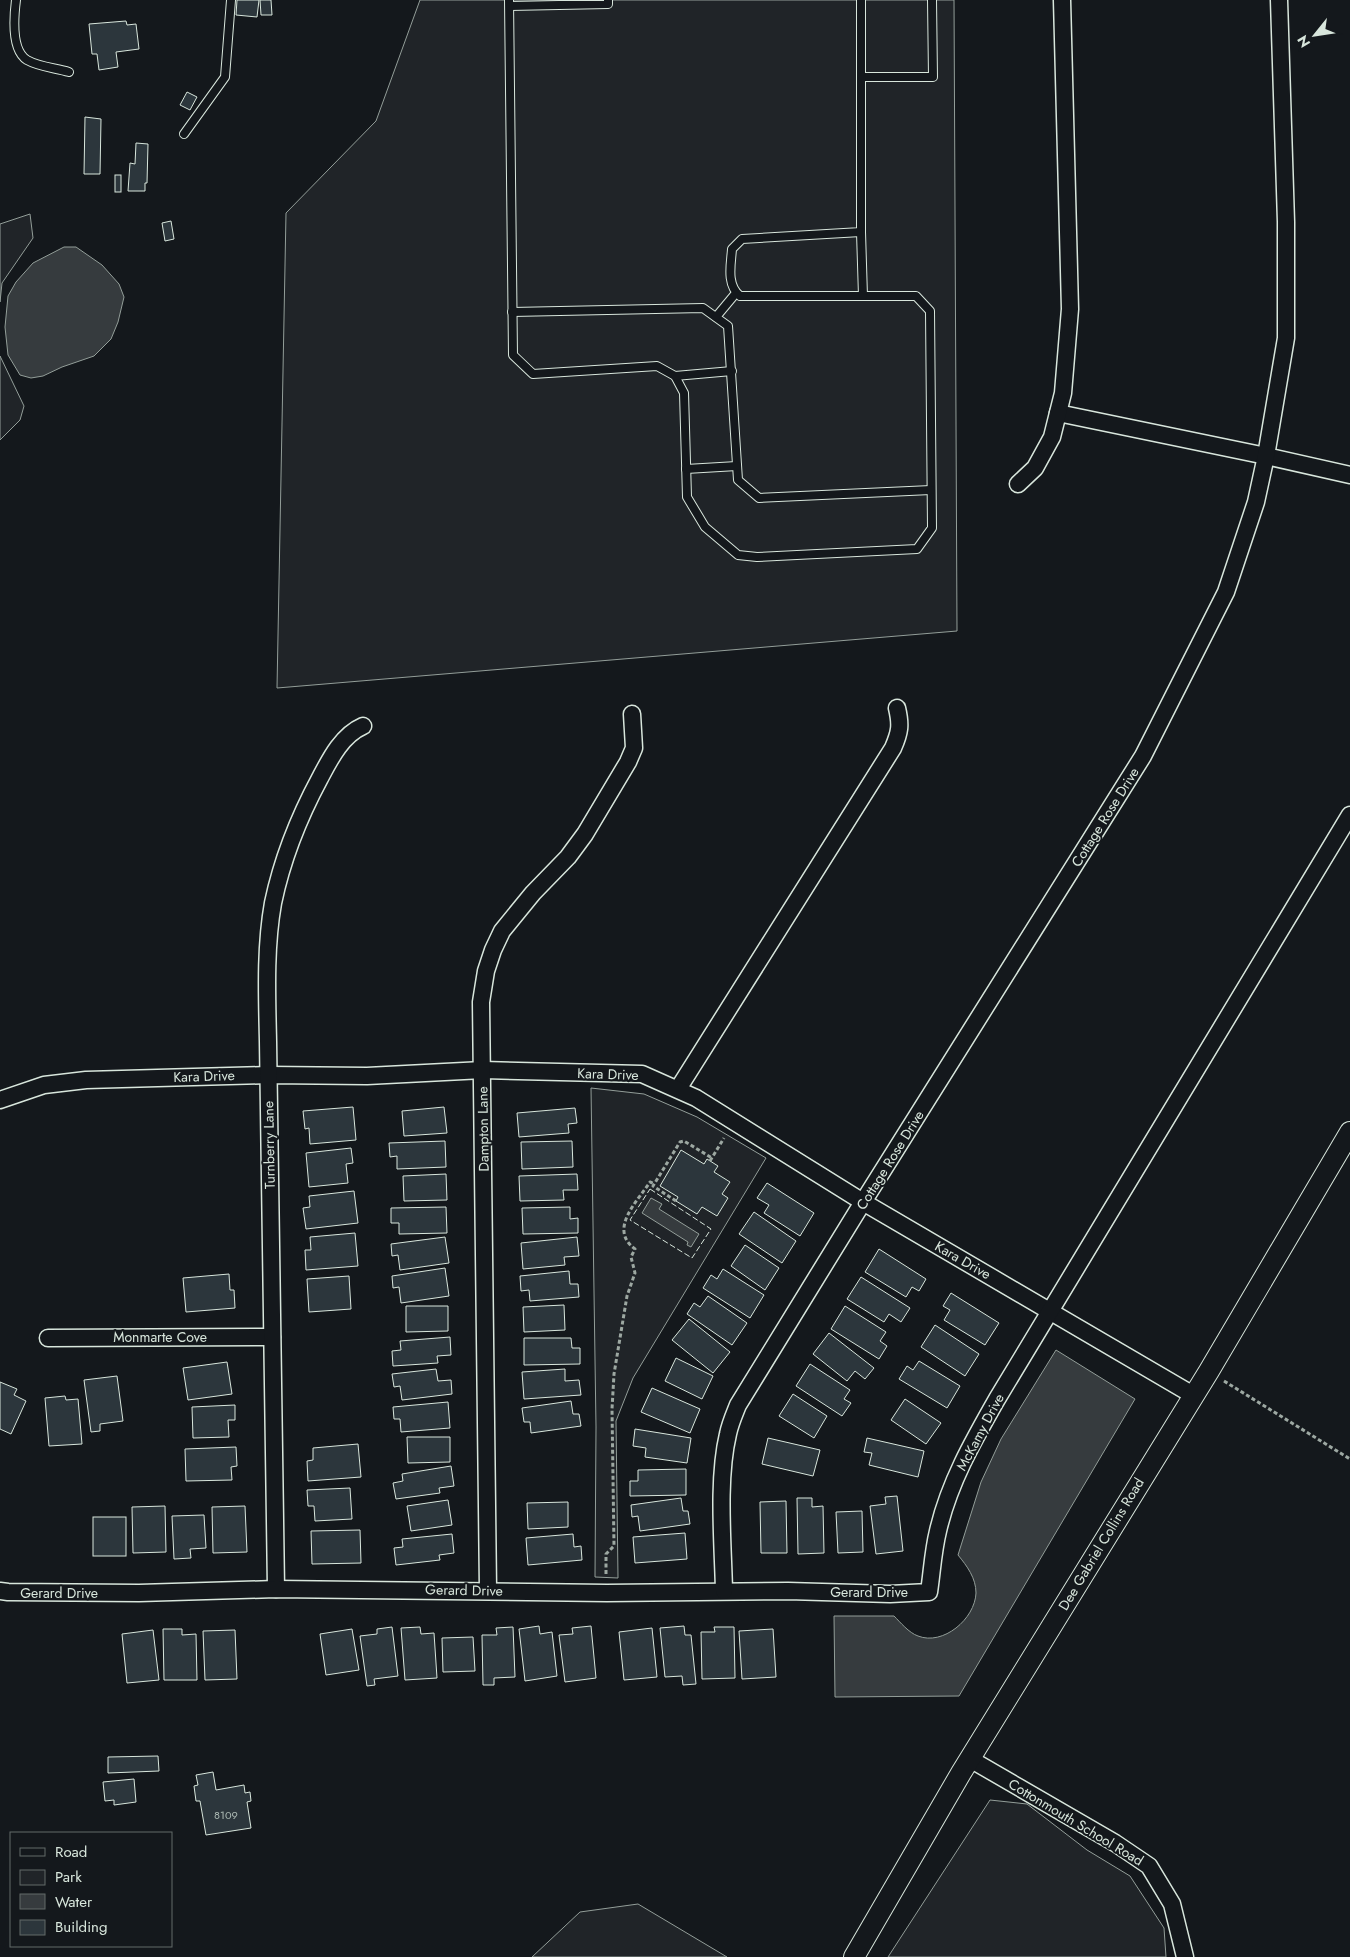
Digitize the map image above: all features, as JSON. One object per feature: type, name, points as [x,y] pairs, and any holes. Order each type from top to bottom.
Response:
[{"type":"street","points":[[1018,484],[1035,468],[1052,437],[1062,393],[1070,309],[1062,0]]},
{"type":"street","name":"Cottage Rose Drive","points":[[724,1591],[722,1498],[724,1464],[728,1434],[738,1405],[1143,756],[1226,592],[1256,502],[1266,456],[1286,338],[1286,212],[1279,0]]},
{"type":"street","points":[[1058,413],[1350,475]]},
{"type":"street","points":[[678,1089],[893,748],[899,736],[901,724],[897,708]]},
{"type":"street","name":"Dampton Lane","points":[[488,1590],[481,1002],[486,971],[502,931],[516,912],[563,863],[585,834],[628,762],[634,748],[632,714]]},
{"type":"street","name":"Turnberry Lane","points":[[276,1589],[267,971],[273,903],[294,834],[309,798],[328,762],[346,738],[356,729],[363,726]]},
{"type":"street","name":"McKamy Drive","points":[[929,1592],[938,1532],[950,1494],[967,1451],[1050,1310],[1350,815]]},
{"type":"street","name":"Kara Drive","points":[[0,1100],[44,1085],[86,1080],[268,1075],[367,1076],[483,1070],[642,1074],[696,1098],[863,1202],[1193,1395]]},
{"type":"street","name":"Dee Gabriel Collins Road","points":[[854,1957],[970,1759],[1209,1371],[1350,1132]]},
{"type":"street","name":"Monmarte Cove","points":[[48,1338],[272,1337]]},
{"type":"street","name":"Gerard Drive","points":[[0,1591],[139,1593],[276,1589],[488,1590],[607,1593],[724,1591],[890,1594],[929,1592]]},
{"type":"street","name":"Cottonmouth School Road","points":[[970,1759],[1107,1838],[1149,1866],[1172,1904],[1185,1957]]},
{"type":"lane","points":[[16,0],[14,36],[20,52],[26,60],[69,72]]},
{"type":"lane","points":[[184,134],[225,77],[231,0]]},
{"type":"lane","points":[[608,0],[608,4],[509,3],[513,355],[533,374],[657,366],[675,376],[684,392],[687,497],[705,527],[738,555],[757,557],[917,549],[932,528],[930,311],[916,296],[740,296],[736,292],[731,280],[732,249],[742,239],[861,232]]},
{"type":"lane","points":[[861,0],[861,232],[863,296]]},
{"type":"lane","points":[[862,77],[933,77],[932,0]]},
{"type":"lane","points":[[716,317],[736,292]]},
{"type":"lane","points":[[512,312],[703,308],[728,326],[738,480],[759,498],[931,490]]},
{"type":"lane","points":[[675,376],[732,372]]},
{"type":"lane","points":[[686,469],[738,466]]},
{"type":"path","points":[[654,1184],[680,1142],[684,1141],[711,1159],[724,1138]]},
{"type":"path","points":[[606,1574],[606,1554],[614,1546],[612,1408],[614,1374],[627,1296],[635,1273],[631,1257],[635,1249],[624,1237],[624,1222],[650,1182],[654,1184]]},
{"type":"path","points":[[654,1184],[653,1186],[676,1201]]},
{"type":"path","points":[[1209,1371],[1350,1459]]},
{"type":"green space","points":[[420,0],[954,0],[957,631],[277,688],[286,213],[376,121]]},
{"type":"green space","points":[[30,214],[33,238],[2,283],[0,302],[0,224]]},
{"type":"green space","points":[[0,356],[24,406],[20,420],[0,440]]},
{"type":"green space","points":[[591,1088],[644,1094],[697,1117],[766,1158],[633,1378],[616,1421],[618,1578],[595,1577],[596,1427]]},
{"type":"green space","points":[[990,1800],[1027,1804],[1087,1850],[1130,1876],[1164,1928],[1166,1957],[888,1957]]},
{"type":"green space","points":[[638,1904],[727,1957],[532,1957],[580,1912]]},
{"type":"water","points":[[64,247],[76,247],[102,265],[119,284],[124,297],[118,322],[111,339],[94,356],[43,376],[31,378],[20,375],[8,355],[5,327],[8,296],[16,282],[33,263]]},
{"type":"water","points":[[651,1198],[662,1204],[659,1209],[699,1234],[691,1247],[687,1245],[688,1242],[642,1213]]},
{"type":"water","points":[[1056,1350],[1135,1399],[959,1696],[835,1697],[834,1616],[894,1616],[911,1632],[928,1638],[947,1634],[964,1621],[970,1612],[974,1603],[976,1588],[970,1572],[958,1555],[981,1482],[1001,1439]]},
{"type":"building","points":[[237,0],[259,0],[257,17],[236,15]]},
{"type":"building","points":[[260,0],[271,0],[272,15],[261,15]]},
{"type":"building","points":[[126,21],[127,25],[136,24],[139,49],[116,52],[118,67],[99,70],[97,54],[92,54],[89,24]]},
{"type":"building","points":[[187,92],[197,97],[190,110],[180,105]]},
{"type":"building","points":[[85,117],[101,119],[100,174],[84,174]]},
{"type":"building","points":[[136,143],[148,144],[145,191],[128,191],[130,163],[135,164]]},
{"type":"building","points":[[115,175],[121,175],[121,192],[115,192]]},
{"type":"building","points":[[171,221],[174,239],[165,241],[162,223]]},
{"type":"building","points":[[353,1107],[356,1140],[310,1144],[309,1128],[305,1129],[303,1111]]},
{"type":"building","points":[[444,1107],[447,1133],[404,1136],[402,1111]]},
{"type":"building","points":[[575,1108],[577,1123],[568,1124],[569,1133],[519,1137],[517,1113]]},
{"type":"building","points":[[445,1141],[446,1167],[397,1169],[397,1156],[390,1157],[389,1143]]},
{"type":"building","points":[[572,1141],[573,1167],[522,1169],[521,1142]]},
{"type":"building","points":[[351,1148],[353,1163],[346,1164],[348,1183],[309,1187],[306,1153]]},
{"type":"building","points":[[681,1150],[704,1164],[707,1159],[718,1166],[714,1172],[730,1182],[722,1194],[728,1198],[717,1216],[702,1207],[697,1214],[676,1201],[678,1197],[660,1186]]},
{"type":"building","points":[[446,1174],[447,1200],[404,1201],[403,1176]]},
{"type":"building","points":[[577,1174],[578,1190],[563,1190],[564,1200],[520,1201],[519,1176]]},
{"type":"building","points":[[767,1183],[814,1213],[800,1236],[764,1213],[769,1205],[757,1198]]},
{"type":"building","points":[[354,1191],[358,1223],[306,1229],[303,1208],[310,1207],[309,1196]]},
{"type":"building","points":[[446,1207],[447,1233],[399,1234],[399,1223],[391,1223],[391,1208]]},
{"type":"building","points":[[570,1207],[570,1219],[578,1218],[578,1233],[523,1234],[522,1208]]},
{"type":"building","points":[[754,1212],[796,1241],[782,1263],[739,1234]]},
{"type":"building","points":[[355,1233],[358,1266],[306,1270],[305,1250],[311,1250],[310,1237]]},
{"type":"building","points":[[445,1237],[449,1263],[400,1270],[398,1255],[392,1256],[391,1244]]},
{"type":"building","points":[[577,1237],[579,1256],[564,1257],[565,1265],[523,1269],[521,1243]]},
{"type":"building","points":[[745,1245],[779,1268],[765,1290],[731,1266]]},
{"type":"building","points":[[879,1249],[926,1279],[919,1291],[912,1287],[906,1297],[865,1272]]},
{"type":"building","points":[[445,1268],[449,1296],[401,1303],[399,1287],[393,1288],[392,1276]]},
{"type":"building","points":[[723,1269],[764,1295],[750,1318],[703,1288],[711,1275],[717,1279]]},
{"type":"building","points":[[569,1271],[570,1284],[578,1284],[579,1297],[530,1301],[529,1290],[521,1291],[520,1276]]},
{"type":"building","points":[[229,1274],[230,1290],[234,1290],[235,1308],[186,1312],[183,1278]]},
{"type":"building","points":[[349,1276],[351,1309],[309,1312],[307,1279]]},
{"type":"building","points":[[861,1277],[910,1308],[901,1322],[889,1314],[884,1322],[847,1299]]},
{"type":"building","points":[[951,1293],[999,1323],[985,1345],[944,1320],[950,1310],[943,1306]]},
{"type":"building","points":[[708,1296],[747,1323],[732,1345],[687,1314],[694,1303],[700,1307]]},
{"type":"building","points":[[564,1305],[565,1330],[524,1332],[523,1307]]},
{"type":"building","points":[[406,1306],[448,1306],[448,1331],[406,1332]]},
{"type":"building","points":[[845,1306],[886,1332],[880,1341],[887,1346],[879,1359],[831,1329]]},
{"type":"building","points":[[689,1319],[730,1352],[713,1373],[672,1340]]},
{"type":"building","points":[[935,1325],[979,1354],[965,1376],[921,1347]]},
{"type":"building","points":[[829,1333],[874,1368],[865,1379],[855,1371],[847,1381],[813,1354]]},
{"type":"building","points":[[450,1337],[451,1355],[437,1356],[438,1363],[393,1366],[392,1351],[401,1350],[400,1341]]},
{"type":"building","points":[[524,1338],[571,1338],[572,1348],[580,1348],[580,1364],[524,1365]]},
{"type":"building","points":[[676,1358],[713,1376],[702,1399],[665,1381]]},
{"type":"building","points":[[919,1361],[960,1386],[947,1408],[899,1379],[907,1366],[913,1370]]},
{"type":"building","points":[[227,1362],[232,1394],[188,1400],[183,1368]]},
{"type":"building","points":[[810,1364],[850,1390],[844,1399],[851,1403],[842,1416],[796,1386]]},
{"type":"building","points":[[436,1369],[438,1381],[451,1380],[452,1394],[402,1400],[400,1386],[394,1387],[392,1374]]},
{"type":"building","points":[[565,1369],[565,1381],[579,1380],[581,1395],[524,1399],[522,1372]]},
{"type":"building","points":[[117,1376],[123,1421],[100,1424],[100,1431],[91,1432],[84,1380]]},
{"type":"building","points":[[0,1382],[17,1389],[14,1395],[26,1401],[11,1434],[0,1429]]},
{"type":"building","points":[[652,1388],[700,1409],[690,1433],[641,1412]]},
{"type":"building","points":[[793,1394],[827,1416],[814,1438],[779,1416]]},
{"type":"building","points":[[65,1396],[66,1400],[78,1399],[82,1444],[49,1446],[45,1398]]},
{"type":"building","points":[[905,1399],[941,1423],[926,1444],[891,1420]]},
{"type":"building","points":[[571,1401],[573,1414],[579,1414],[581,1426],[531,1433],[530,1422],[524,1422],[522,1408]]},
{"type":"building","points":[[448,1402],[450,1428],[401,1432],[400,1419],[394,1419],[393,1407]]},
{"type":"building","points":[[235,1405],[235,1420],[228,1420],[229,1437],[193,1438],[192,1407]]},
{"type":"building","points":[[635,1429],[691,1438],[687,1463],[645,1457],[646,1448],[633,1446]]},
{"type":"building","points":[[407,1437],[450,1437],[450,1462],[408,1463]]},
{"type":"building","points":[[768,1438],[820,1450],[813,1476],[762,1464]]},
{"type":"building","points":[[867,1438],[924,1451],[918,1477],[869,1465],[872,1453],[864,1452]]},
{"type":"building","points":[[358,1444],[361,1477],[308,1481],[307,1461],[313,1460],[313,1448]]},
{"type":"building","points":[[236,1447],[237,1466],[231,1467],[232,1480],[186,1481],[185,1449]]},
{"type":"building","points":[[451,1466],[454,1486],[439,1488],[440,1493],[396,1499],[393,1483],[403,1481],[402,1474]]},
{"type":"building","points":[[686,1469],[686,1495],[630,1496],[630,1481],[638,1481],[638,1470]]},
{"type":"building","points":[[350,1488],[352,1519],[315,1521],[314,1506],[308,1506],[307,1490]]},
{"type":"building","points":[[897,1496],[903,1551],[876,1554],[870,1506],[886,1504],[885,1497]]},
{"type":"building","points":[[681,1498],[683,1511],[688,1511],[690,1524],[640,1531],[638,1516],[632,1517],[631,1505]]},
{"type":"building","points":[[797,1498],[812,1498],[812,1507],[823,1506],[824,1553],[798,1554]]},
{"type":"building","points":[[448,1500],[452,1525],[411,1531],[407,1506]]},
{"type":"building","points":[[786,1501],[787,1553],[761,1553],[760,1502]]},
{"type":"building","points":[[568,1502],[568,1527],[528,1529],[527,1503]]},
{"type":"building","points":[[165,1506],[166,1552],[133,1553],[132,1507]]},
{"type":"building","points":[[245,1506],[247,1552],[213,1553],[212,1507]]},
{"type":"building","points":[[862,1511],[863,1552],[838,1553],[836,1512]]},
{"type":"building","points":[[204,1515],[206,1548],[190,1549],[191,1558],[174,1559],[172,1516]]},
{"type":"building","points":[[93,1517],[126,1517],[126,1556],[93,1556]]},
{"type":"building","points":[[360,1530],[361,1563],[312,1564],[311,1531]]},
{"type":"building","points":[[685,1533],[687,1559],[635,1563],[633,1537]]},
{"type":"building","points":[[452,1534],[454,1553],[439,1555],[440,1560],[396,1565],[394,1548],[403,1547],[402,1539]]},
{"type":"building","points":[[573,1534],[574,1547],[581,1546],[582,1560],[528,1565],[526,1538]]},
{"type":"building","points":[[539,1626],[540,1634],[552,1632],[557,1676],[525,1681],[519,1629]]},
{"type":"building","points":[[591,1626],[596,1678],[565,1682],[559,1635],[573,1634],[572,1628]]},
{"type":"building","points":[[684,1626],[685,1635],[691,1635],[696,1684],[683,1685],[682,1676],[665,1677],[660,1628]]},
{"type":"building","points":[[392,1627],[398,1676],[374,1679],[375,1685],[367,1686],[360,1636],[377,1634],[377,1629]]},
{"type":"building","points":[[420,1627],[421,1634],[434,1633],[437,1678],[405,1680],[401,1628]]},
{"type":"building","points":[[513,1627],[515,1677],[494,1678],[494,1685],[483,1685],[482,1635],[497,1635],[496,1628]]},
{"type":"building","points":[[714,1627],[734,1627],[735,1678],[702,1679],[701,1632],[715,1632]]},
{"type":"building","points":[[652,1628],[657,1677],[624,1680],[619,1632]]},
{"type":"building","points":[[163,1629],[182,1629],[182,1635],[196,1634],[197,1680],[164,1680]]},
{"type":"building","points":[[352,1629],[359,1670],[326,1675],[320,1634]]},
{"type":"building","points":[[773,1629],[776,1677],[742,1679],[739,1631]]},
{"type":"building","points":[[153,1630],[159,1680],[127,1683],[122,1634]]},
{"type":"building","points":[[235,1630],[237,1679],[205,1680],[203,1631]]},
{"type":"building","points":[[473,1637],[475,1671],[443,1672],[442,1638]]},
{"type":"building","points":[[158,1756],[159,1771],[108,1773],[108,1757]]},
{"type":"building","points":[[213,1772],[216,1790],[244,1785],[245,1793],[250,1792],[251,1801],[247,1802],[251,1828],[206,1835],[200,1801],[196,1801],[194,1786],[198,1785],[196,1775]]},
{"type":"building","points":[[134,1779],[136,1802],[114,1805],[114,1800],[105,1801],[103,1782]]},
{"type":"fence","points":[[650,1189],[711,1229],[692,1258],[630,1220],[650,1189]]}]
